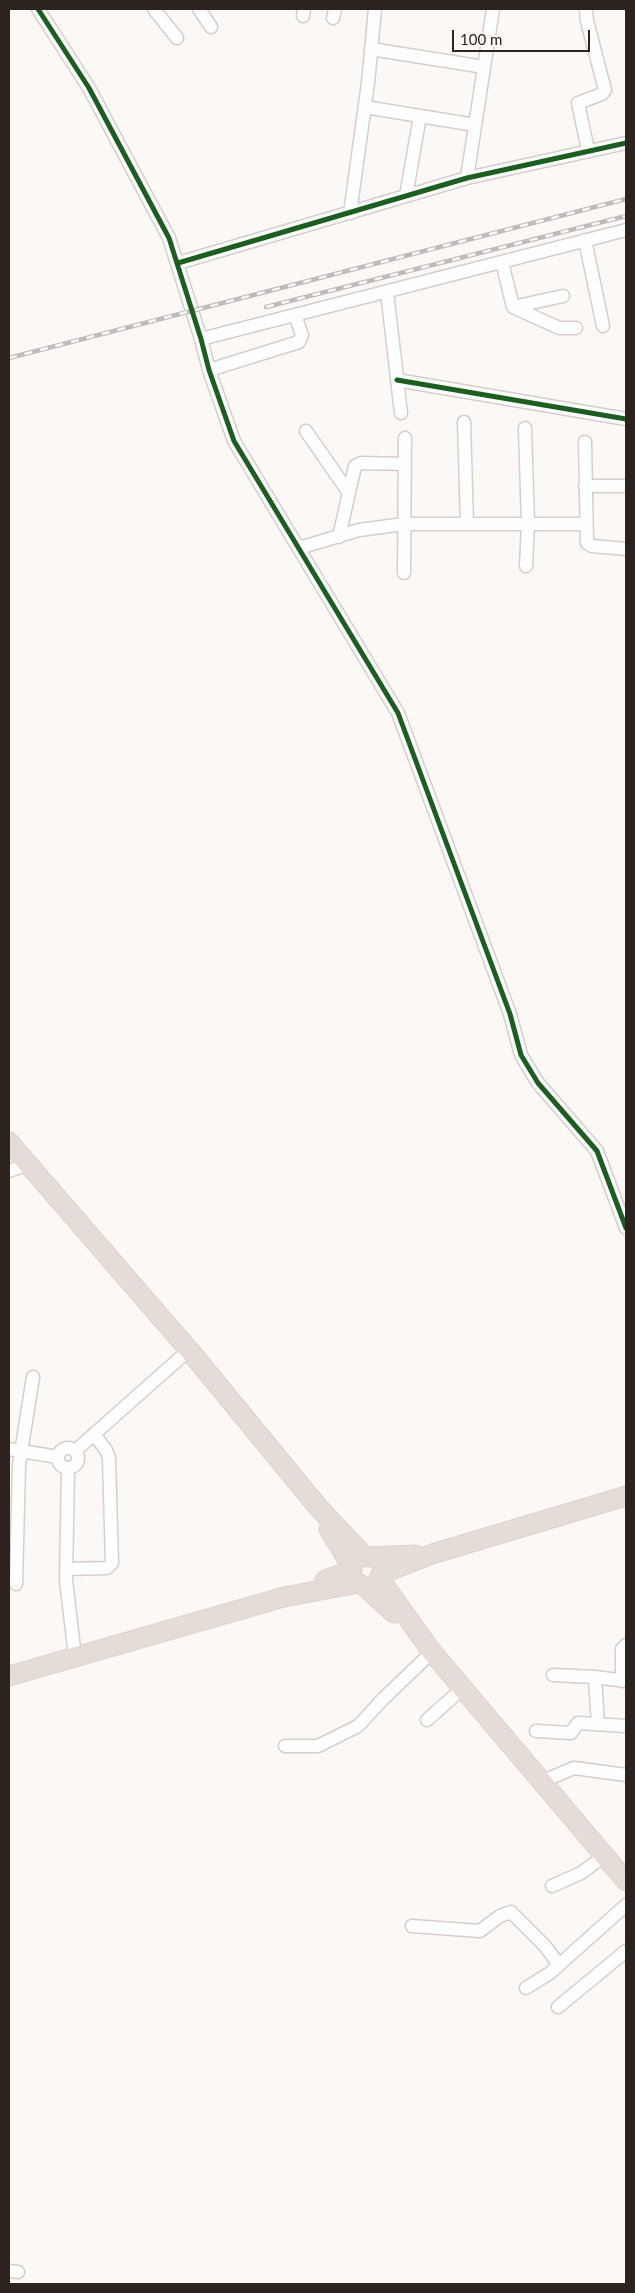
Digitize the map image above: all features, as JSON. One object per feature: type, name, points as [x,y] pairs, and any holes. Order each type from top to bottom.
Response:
[{"type":"highway","points":[[9,1142],[190,1350],[318,1507],[365,1571],[626,1881]]},
{"type":"highway","points":[[284,1597],[326,1580],[432,1554],[626,1496]]},
{"type":"highway","points":[[318,1507],[336,1543],[365,1571]]},
{"type":"highway","points":[[326,1580],[335,1565],[336,1543]]},
{"type":"highway","points":[[9,1676],[284,1597],[365,1571]]},
{"type":"street","points":[[38,9],[89,88],[169,238],[202,340],[209,370],[234,441],[398,713],[510,1014],[521,1055],[538,1083],[597,1151],[626,1228]]},
{"type":"street","points":[[154,9],[177,38]]},
{"type":"street","points":[[199,9],[211,27]]},
{"type":"street","points":[[350,213],[365,108],[375,9]]},
{"type":"street","points":[[467,178],[493,9]]},
{"type":"street","points":[[586,9],[586,21],[605,90],[602,94],[578,103],[588,150]]},
{"type":"street","points":[[371,49],[484,67]]},
{"type":"street","points":[[365,108],[475,125]]},
{"type":"street","points":[[406,196],[420,116]]},
{"type":"street","points":[[178,263],[467,178],[626,143]]},
{"type":"street","points":[[202,340],[295,314],[626,230]]},
{"type":"street","points":[[585,240],[603,326]]},
{"type":"street","points":[[502,262],[513,307]]},
{"type":"street","points":[[387,292],[401,413]]},
{"type":"street","points":[[513,307],[563,296]]},
{"type":"street","points":[[513,307],[559,328],[576,328]]},
{"type":"street","points":[[209,370],[300,342],[302,335],[295,314]]},
{"type":"street","points":[[397,380],[626,419]]},
{"type":"street","points":[[464,422],[467,524]]},
{"type":"street","points":[[525,428],[528,524],[526,566]]},
{"type":"street","points":[[306,431],[349,493]]},
{"type":"street","points":[[404,573],[405,438]]},
{"type":"street","points":[[585,442],[587,543],[592,546],[626,549]]},
{"type":"street","points":[[339,537],[357,464],[405,464]]},
{"type":"street","points":[[585,486],[626,486]]},
{"type":"street","points":[[299,548],[370,528],[404,524],[586,524]]},
{"type":"street","points":[[9,1172],[28,1164]]},
{"type":"street","points":[[75,1451],[190,1350]]},
{"type":"street","points":[[16,1584],[19,1465],[33,1377]]},
{"type":"street","points":[[66,1569],[107,1568],[112,1563],[109,1458],[106,1450],[94,1434]]},
{"type":"street","points":[[70,1448],[75,1451],[78,1460],[74,1466],[68,1468],[59,1464],[58,1457],[63,1449],[70,1448]]},
{"type":"street","points":[[9,1449],[58,1457]]},
{"type":"street","points":[[68,1468],[66,1569],[75,1657]]},
{"type":"street","points":[[553,1675],[595,1677],[624,1681],[622,1649],[626,1646]]},
{"type":"street","points":[[285,1746],[323,1744],[358,1726],[432,1652]]},
{"type":"street","points":[[595,1677],[598,1724]]},
{"type":"street","points":[[428,1720],[463,1688]]},
{"type":"street","points":[[536,1731],[571,1733],[576,1724],[626,1726]]},
{"type":"street","points":[[543,1781],[574,1768],[626,1775]]},
{"type":"street","points":[[552,1886],[581,1874],[604,1856]]},
{"type":"street","points":[[526,1988],[559,1965],[626,1905]]},
{"type":"street","points":[[412,1926],[480,1931],[500,1916],[511,1912],[545,1946],[559,1965]]},
{"type":"street","points":[[558,2007],[626,1951]]},
{"type":"railway","points":[[9,358],[626,199]]},
{"type":"railway","points":[[266,307],[626,216]]},
{"type":"cycle path","points":[[38,9],[89,88],[169,238],[209,370],[234,441],[398,713],[510,1014],[521,1055],[538,1083],[597,1151],[626,1228]]},
{"type":"cycle path","points":[[178,263],[467,178],[626,143]]},
{"type":"cycle path","points":[[397,380],[626,419]]}]
